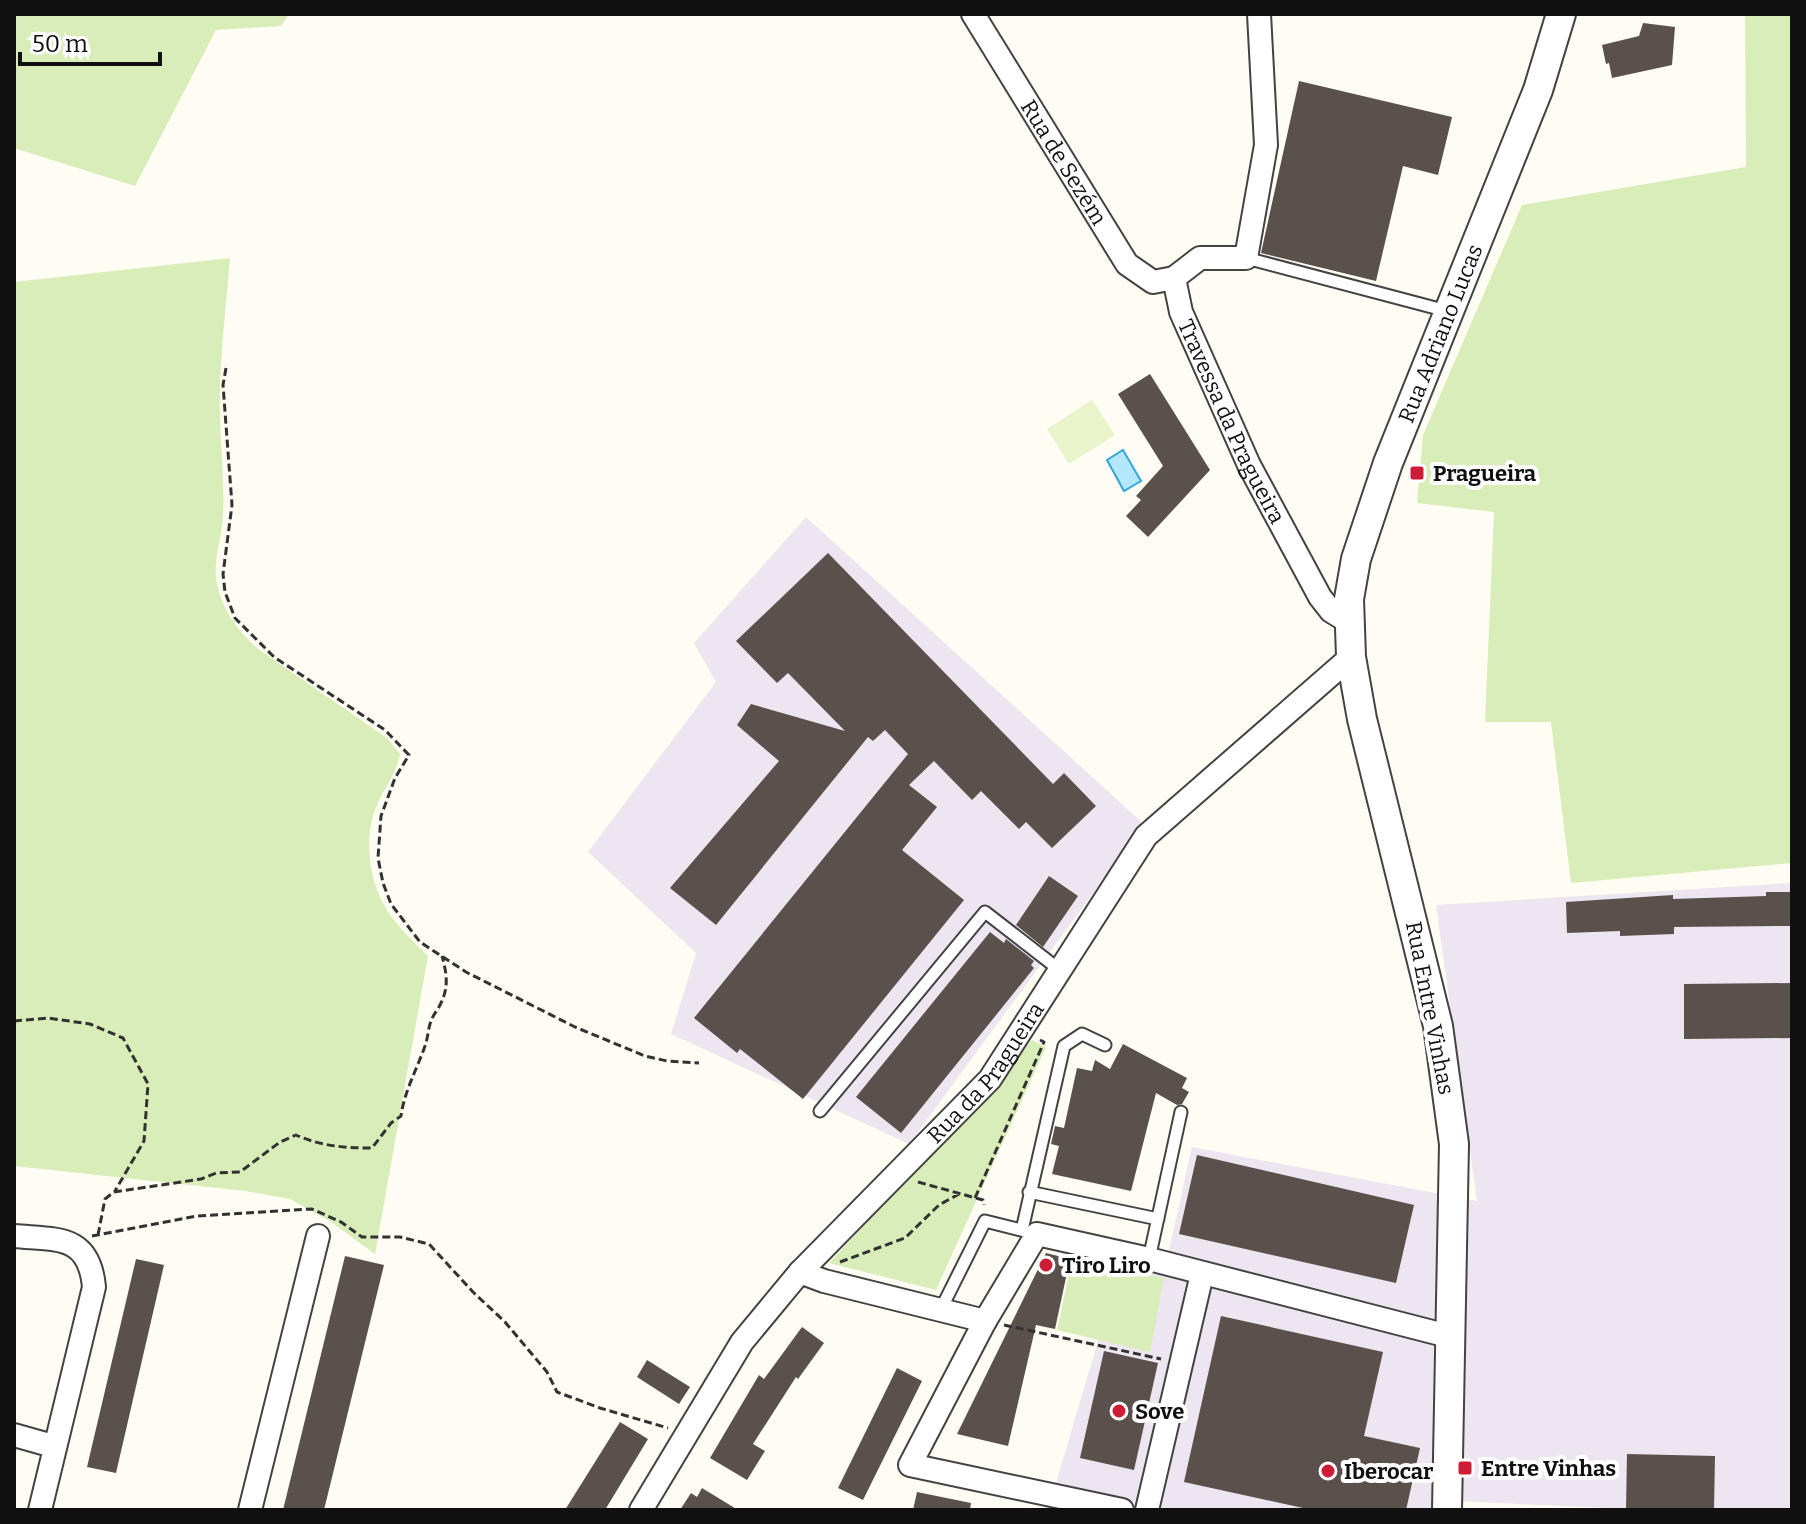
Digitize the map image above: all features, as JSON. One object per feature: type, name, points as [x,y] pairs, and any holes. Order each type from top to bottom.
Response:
[{"type":"street","name":"Rua de Sezém","points":[[973,14],[1127,264],[1153,282],[1174,278]]},
{"type":"street","points":[[1174,278],[1200,258],[1246,258],[1266,145],[1259,14]]},
{"type":"street","name":"Rua Adriano Lucas","points":[[1351,657],[1349,599],[1356,559],[1371,511],[1538,90],[1561,14]]},
{"type":"street","name":"Travessa da Pragueira","points":[[1174,278],[1181,312],[1249,465],[1320,597],[1331,611],[1349,622]]},
{"type":"street","name":"Rua da Pragueira","points":[[641,1510],[742,1342],[800,1272],[990,1079],[1146,836],[1351,657]]},
{"type":"street","name":"Rua Entre Vinhas","points":[[1351,657],[1362,719],[1438,1026],[1454,1144],[1447,1510]]},
{"type":"street","points":[[1122,1510],[910,1465],[1029,1232],[1149,1259],[1452,1337]]},
{"type":"street","points":[[14,1236],[67,1241],[78,1247],[87,1257],[94,1287],[53,1446],[40,1510]]},
{"type":"street","points":[[250,1510],[318,1236]]},
{"type":"street","points":[[800,1272],[824,1281],[985,1321]]},
{"type":"street","points":[[1147,1510],[1202,1274]]},
{"type":"street","points":[[14,1435],[53,1446]]},
{"type":"lane","points":[[1246,258],[1449,311]]},
{"type":"lane","points":[[820,1111],[985,912],[1062,971]]},
{"type":"lane","points":[[941,1309],[985,1221],[1029,1232],[1029,1192],[1064,1046],[1082,1034],[1105,1045]]},
{"type":"lane","points":[[1149,1259],[1181,1112]]},
{"type":"lane","points":[[1029,1192],[1158,1219]]},
{"type":"path","points":[[226,368],[223,385],[232,505],[223,574],[225,592],[235,618],[274,657],[385,730],[409,755],[395,778],[381,816],[378,858],[391,904],[420,942],[466,972],[575,1027],[645,1056],[699,1063]]},
{"type":"path","points":[[114,1192],[188,1182],[216,1173],[240,1172],[280,1142],[296,1135],[328,1146],[372,1148],[391,1123],[401,1116],[407,1091],[425,1049],[432,1018],[443,998],[447,975],[442,956]]},
{"type":"path","points":[[14,1021],[48,1018],[90,1024],[123,1038],[148,1084],[144,1141],[114,1192],[105,1199],[98,1247]]},
{"type":"path","points":[[975,1198],[1044,1042],[1024,1028]]},
{"type":"path","points":[[896,1176],[983,1200],[985,1221]]},
{"type":"path","points":[[824,1281],[841,1261],[905,1238],[939,1205],[959,1194]]},
{"type":"path","points":[[67,1241],[197,1216],[312,1209],[341,1222],[362,1237],[400,1237],[429,1244],[505,1322],[547,1372],[557,1392],[687,1434]]},
{"type":"path","points":[[985,1321],[1180,1363]]},
{"type":"shaded area","points":[[806,517],[1144,824],[909,1144],[671,1034],[696,953],[588,852],[716,682],[694,643]]},
{"type":"shaded area","points":[[1792,883],[1792,1510],[1649,1510],[1436,1500],[1435,1510],[1048,1510],[1099,1338],[1119,1239],[1169,1251],[1192,1147],[1477,1201],[1436,905]]},
{"type":"green space","points":[[14,14],[289,14],[281,26],[216,30],[135,186],[14,148]]},
{"type":"green space","points":[[1745,14],[1792,14],[1792,863],[1571,883],[1551,722],[1485,722],[1494,512],[1417,503],[1423,435],[1522,205],[1746,167]]},
{"type":"green space","points":[[230,258],[220,392],[223,503],[216,570],[224,606],[258,649],[387,738],[400,754],[373,817],[369,842],[371,868],[387,911],[428,956],[375,1254],[331,1222],[290,1199],[245,1191],[14,1166],[14,282]]},
{"type":"green space","points":[[1092,400],[1115,435],[1069,464],[1047,429]]},
{"type":"green space","points":[[1032,1040],[1046,1047],[936,1290],[829,1263],[981,1102]]},
{"type":"green space","points":[[1091,1262],[1164,1278],[1150,1352],[1057,1330],[1069,1274],[1087,1277]]},
{"type":"water","points":[[1123,450],[1141,481],[1124,491],[1107,460]]},
{"type":"building","points":[[1643,23],[1675,27],[1672,65],[1612,78],[1602,45],[1639,36]]},
{"type":"building","points":[[1299,81],[1452,117],[1438,175],[1403,166],[1376,281],[1261,253]]},
{"type":"building","points":[[1150,374],[1210,470],[1148,537],[1126,516],[1141,500],[1136,496],[1163,466],[1118,394]]},
{"type":"building","points":[[828,553],[1053,784],[1064,773],[1096,806],[1052,848],[1026,822],[1019,829],[981,791],[972,800],[934,761],[909,785],[937,807],[902,850],[964,900],[803,1099],[740,1049],[737,1053],[694,1018],[908,754],[885,730],[873,741],[868,737],[716,925],[670,888],[779,761],[737,725],[751,704],[845,731],[788,673],[777,683],[736,641]]},
{"type":"building","points":[[1049,876],[1078,896],[1043,947],[1016,925]]},
{"type":"building","points":[[1766,892],[1792,892],[1792,926],[1674,927],[1674,934],[1620,936],[1620,931],[1567,933],[1566,902],[1673,895],[1673,899],[1766,896]]},
{"type":"building","points":[[990,932],[1004,943],[1006,939],[1034,961],[1031,965],[1034,968],[901,1133],[856,1097]]},
{"type":"building","points":[[1792,983],[1792,1038],[1684,1039],[1684,984]]},
{"type":"building","points":[[1123,1044],[1187,1078],[1182,1088],[1189,1092],[1182,1104],[1177,1105],[1156,1093],[1131,1191],[1052,1174],[1059,1146],[1051,1144],[1055,1126],[1064,1128],[1077,1068],[1092,1071],[1095,1060],[1110,1069]]},
{"type":"building","points":[[1197,1155],[1414,1205],[1396,1283],[1179,1234]]},
{"type":"building","points":[[1046,1253],[1070,1259],[1055,1329],[1036,1325],[1008,1446],[957,1434]]},
{"type":"building","points":[[345,1256],[384,1265],[324,1510],[283,1510]]},
{"type":"building","points":[[136,1259],[164,1265],[116,1473],[87,1467]]},
{"type":"building","points":[[1221,1316],[1383,1352],[1364,1436],[1420,1448],[1406,1510],[1312,1510],[1184,1482]]},
{"type":"building","points":[[802,1327],[824,1343],[798,1379],[796,1377],[753,1444],[765,1451],[747,1480],[710,1458],[759,1375],[764,1379]]},
{"type":"building","name":"Sove","points":[[1104,1351],[1158,1363],[1134,1470],[1080,1458]]},
{"type":"building","points":[[647,1360],[690,1387],[679,1404],[637,1377]]},
{"type":"building","points":[[897,1368],[922,1381],[863,1500],[838,1488]]},
{"type":"building","points":[[620,1422],[648,1439],[605,1510],[565,1510]]},
{"type":"building","points":[[1627,1454],[1715,1456],[1714,1510],[1626,1510]]},
{"type":"building","points":[[702,1488],[738,1510],[680,1510],[691,1493],[697,1497]]},
{"type":"building","points":[[917,1492],[971,1503],[970,1510],[913,1510]]},
{"type":"place","name":"Pragueira","points":[[1417,473]]},
{"type":"place","name":"Tiro Liro","points":[[1046,1265]]},
{"type":"place","name":"Sove","points":[[1119,1411]]},
{"type":"place","name":"Entre Vinhas","points":[[1465,1468]]},
{"type":"place","name":"Iberocar","points":[[1328,1471]]}]
